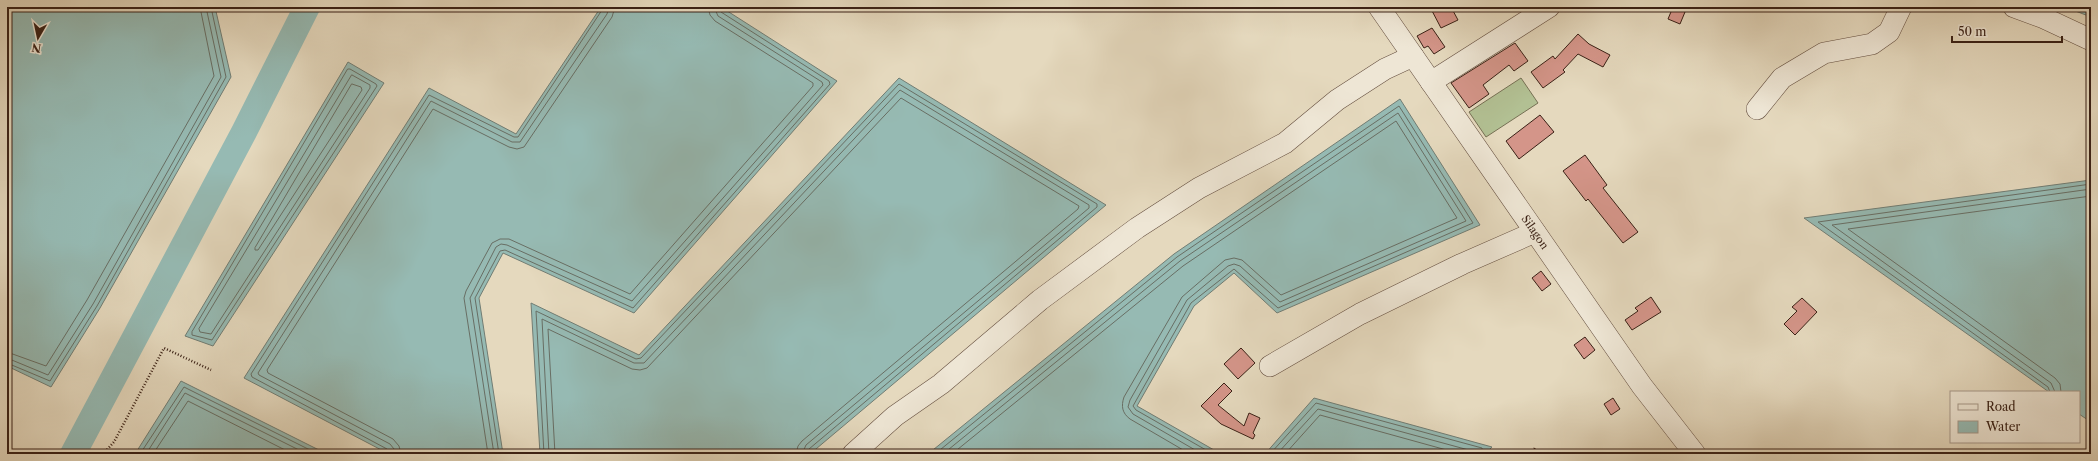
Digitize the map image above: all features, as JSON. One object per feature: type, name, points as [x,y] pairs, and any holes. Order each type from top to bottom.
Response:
[{"type":"street","name":"Silagon","points":[[1379,7],[1642,386],[1695,454]]},
{"type":"street","points":[[1431,82],[1549,7]]},
{"type":"street","points":[[1757,109],[1782,78],[1824,53],[1872,44],[1889,32],[1900,7]]},
{"type":"street","points":[[2014,7],[2044,18],[2091,40]]},
{"type":"street","points":[[853,454],[895,416],[941,384],[1040,300],[1137,228],[1199,188],[1285,144],[1337,100],[1384,69],[1413,56]]},
{"type":"street","points":[[1270,366],[1360,314],[1462,264],[1535,232]]},
{"type":"path","points":[[103,454],[114,442],[164,348],[211,370]]},
{"type":"path","points":[[1531,454],[1535,448]]},
{"type":"green space","points":[[1521,78],[1538,103],[1486,137],[1469,112]]},
{"type":"water","points":[[7,7],[215,7],[231,77],[100,308],[51,387],[7,366]]},
{"type":"water","points":[[601,7],[721,7],[837,81],[634,313],[503,253],[479,298],[503,454],[389,454],[244,378],[429,88],[516,134]]},
{"type":"water","points":[[2065,7],[2091,7],[2091,17]]},
{"type":"water","points":[[348,62],[384,83],[213,346],[185,336]]},
{"type":"water","points":[[899,78],[1106,205],[810,454],[540,454],[531,303],[639,355]]},
{"type":"water","points":[[1400,99],[1480,225],[1277,313],[1234,273],[1194,306],[1137,406],[1221,454],[928,454],[1174,254]]},
{"type":"water","points":[[2091,180],[2091,422],[2080,415],[2080,391],[2048,391],[1804,218]]},
{"type":"water","points":[[181,381],[327,454],[135,454]]},
{"type":"water","points":[[1314,398],[1492,447],[1485,454],[1265,454]]},
{"type":"building","points":[[1430,7],[1451,7],[1458,20],[1441,28]]},
{"type":"building","points":[[1673,7],[1685,12],[1680,24],[1668,19]]},
{"type":"building","points":[[1432,28],[1445,47],[1434,54],[1428,46],[1424,48],[1417,36]]},
{"type":"building","points":[[1578,34],[1589,44],[1610,55],[1603,67],[1578,54],[1563,70],[1565,72],[1543,88],[1531,72],[1553,56],[1555,59]]},
{"type":"building","points":[[1515,43],[1528,61],[1514,71],[1509,65],[1483,85],[1489,94],[1469,108],[1451,83]]},
{"type":"building","points":[[1540,115],[1554,132],[1519,159],[1506,141]]},
{"type":"building","points":[[1585,155],[1607,185],[1603,188],[1638,232],[1623,243],[1588,199],[1586,201],[1563,171]]},
{"type":"building","points":[[1541,271],[1551,284],[1542,291],[1532,278]]},
{"type":"building","points":[[1651,297],[1661,312],[1632,330],[1625,320],[1638,311],[1635,308]]},
{"type":"building","points":[[1802,298],[1817,312],[1795,335],[1784,324],[1797,311],[1792,307]]},
{"type":"building","points":[[1585,337],[1595,350],[1584,359],[1574,345]]},
{"type":"building","points":[[1241,348],[1255,363],[1238,379],[1224,364]]},
{"type":"building","points":[[1224,383],[1232,391],[1218,405],[1244,426],[1249,413],[1260,418],[1253,433],[1255,435],[1253,439],[1221,424],[1201,406]]},
{"type":"building","points":[[1613,398],[1620,409],[1611,415],[1604,404]]},
{"type":"waterway","points":[[73,454],[244,132],[307,7]]}]
